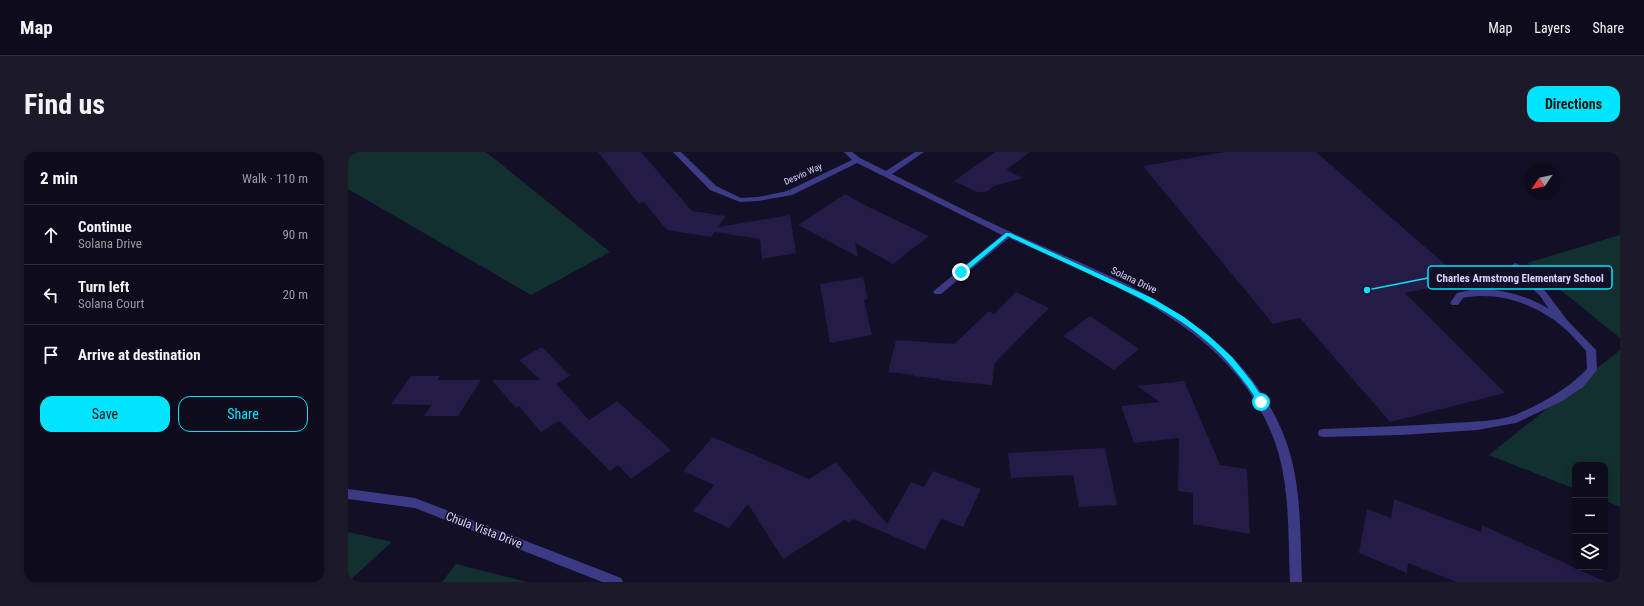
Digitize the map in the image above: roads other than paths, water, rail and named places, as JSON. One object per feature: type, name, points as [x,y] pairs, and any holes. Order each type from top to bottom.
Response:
[{"type":"street","name":"Desvio Way","points":[[677,152],[713,188],[740,200],[758,199],[789,193],[857,160]]},
{"type":"street","name":"Solana Drive","points":[[848,152],[857,160],[1008,234],[1150,300],[1182,319],[1207,337],[1250,384],[1267,411],[1280,440],[1290,479],[1296,582]]},
{"type":"street","points":[[887,174],[920,152]]},
{"type":"street","points":[[938,292],[1008,234]]},
{"type":"street","points":[[1323,432],[1401,431],[1477,426],[1516,419],[1558,398],[1579,384],[1592,370],[1591,350],[1566,324],[1543,294],[1515,266]]},
{"type":"street","points":[[1455,303],[1460,295],[1476,292],[1500,294],[1531,302],[1566,324]]},
{"type":"street","name":"Chula Vista Drive","points":[[348,494],[415,503],[617,582]]},
{"type":"place","name":"Charles Armstrong Elementary School","points":[[1367,290]]}]
